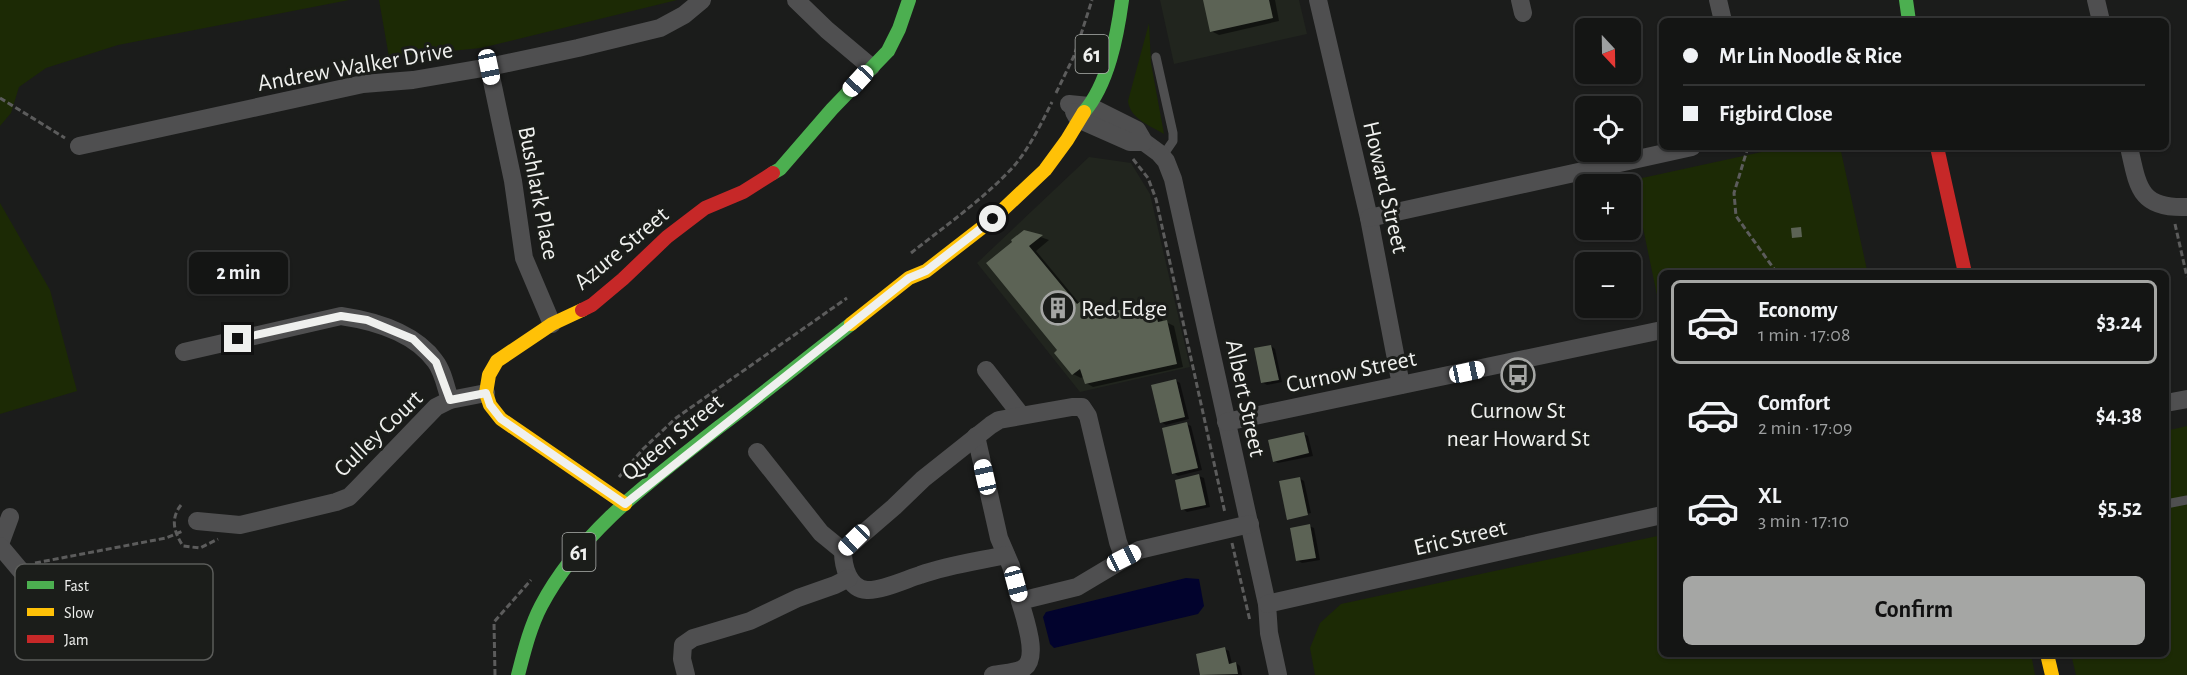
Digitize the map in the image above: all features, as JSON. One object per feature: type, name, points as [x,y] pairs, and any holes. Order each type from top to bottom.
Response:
[{"type":"main road","name":"Azure Street","points":[[486,393],[489,375],[497,361],[552,324],[592,305],[667,237],[705,208],[743,192],[780,169],[888,51],[909,0]]},
{"type":"main road","name":"Queen Street","points":[[518,675],[526,643],[542,606],[565,569],[587,542],[625,504],[909,278],[926,271],[993,219],[1045,170],[1067,140],[1075,107],[1104,75],[1119,24],[1122,0]]},
{"type":"main road","points":[[1906,0],[1909,18]]},
{"type":"main road","points":[[1938,150],[1964,270]]},
{"type":"main road","name":"Queen Street","points":[[909,278],[919,262],[984,210],[1032,163]]},
{"type":"main road","points":[[486,393],[490,405],[501,419],[625,504]]},
{"type":"main road","points":[[2048,657],[2052,675]]},
{"type":"street","name":"Andrew Walker Drive","points":[[79,146],[363,84],[413,80],[578,48],[660,28],[684,15],[702,0]]},
{"type":"street","points":[[796,0],[871,68]]},
{"type":"street","name":"Howard Street","points":[[1318,0],[1369,218],[1401,385]]},
{"type":"street","points":[[1718,0],[1722,18]]},
{"type":"street","points":[[2096,0],[2100,18]]},
{"type":"street","name":"Bushlark Place","points":[[489,67],[513,181],[524,258],[552,324]]},
{"type":"street","name":"Albert Street","points":[[1075,107],[1137,130],[1144,142],[1162,157],[1173,178],[1267,604],[1269,633],[1278,675]]},
{"type":"street","points":[[1369,218],[1678,150]]},
{"type":"street","points":[[2130,150],[2137,182],[2146,197],[2157,204],[2180,207]]},
{"type":"street","points":[[184,352],[341,316],[367,320],[413,339],[436,362],[450,400]]},
{"type":"street","name":"Curnow Street","points":[[1226,422],[1659,331]]},
{"type":"street","points":[[986,370],[1021,416]]},
{"type":"street","name":"Culley Court","points":[[197,521],[240,525],[349,497],[436,407],[450,400],[486,393]]},
{"type":"street","points":[[2169,402],[2187,399]]},
{"type":"street","points":[[1006,555],[866,590],[856,586],[849,578],[843,564],[843,551],[923,479],[999,420],[1072,407],[1082,407],[1088,416],[1118,542],[1124,558]]},
{"type":"street","points":[[976,436],[999,538],[1020,601],[1032,652],[1029,662],[1022,669],[993,675]]},
{"type":"street","points":[[757,452],[821,533],[843,551]]},
{"type":"street","name":"Eric Street","points":[[1267,604],[1659,516]]},
{"type":"street","points":[[10,517],[0,545],[15,564]]},
{"type":"street","points":[[1020,601],[1077,588],[1139,550],[1250,524]]},
{"type":"street","points":[[686,675],[682,659],[683,645],[693,638],[750,621],[798,598],[849,578]]},
{"type":"lane","points":[[1156,57],[1173,133],[1173,141],[1162,157]]},
{"type":"lane","points":[[2169,503],[2187,500]]},
{"type":"path","points":[[906,257],[955,218],[1014,165],[1041,124],[1074,56],[1092,0]]},
{"type":"path","points":[[0,98],[79,146]]},
{"type":"path","points":[[1747,150],[1734,194],[1736,216],[1775,270]]},
{"type":"path","points":[[1130,157],[1148,178],[1156,199],[1252,630]]},
{"type":"path","points":[[2180,207],[2187,277]]},
{"type":"path","points":[[605,490],[676,418],[850,296]]},
{"type":"path","points":[[180,505],[174,515],[174,527],[183,546],[200,548],[218,539],[226,538]]},
{"type":"path","points":[[24,564],[26,561],[36,563],[176,535],[197,521]]},
{"type":"path","points":[[495,675],[494,622],[534,576]]},
{"type":"shaded area","points":[[1160,0],[1299,0],[1307,34],[1174,64]]},
{"type":"shaded area","points":[[1089,157],[1131,163],[1150,194],[1190,367],[1080,392],[977,263]]},
{"type":"green space","points":[[0,0],[349,0],[118,45],[46,68],[19,87],[11,113],[0,126]]},
{"type":"green space","points":[[379,0],[677,0],[481,48],[389,57]]},
{"type":"green space","points":[[1149,23],[1151,63],[1164,134],[1137,117],[1128,101]]},
{"type":"green space","points":[[1771,150],[1841,150],[1867,270],[1659,270],[1659,304],[1641,218],[1641,178]]},
{"type":"green space","points":[[0,203],[50,290],[77,391],[0,414]]},
{"type":"green space","points":[[2187,426],[2187,675],[2076,675],[2072,657],[2169,657],[2169,430]]},
{"type":"green space","points":[[1659,536],[1659,657],[2032,657],[2035,675],[1315,675],[1310,648],[1320,623],[1341,604]]},
{"type":"water","points":[[1186,578],[1199,579],[1204,606],[1198,614],[1054,648],[1050,644],[1043,617],[1046,612]]},
{"type":"building","points":[[1203,0],[1269,0],[1273,18],[1210,32]]},
{"type":"building","points":[[1801,227],[1802,237],[1792,238],[1791,228]]},
{"type":"building","name":"Red Edge","points":[[1024,230],[1043,235],[1029,246],[1077,304],[1085,298],[1100,314],[1101,319],[1105,313],[1153,303],[1158,322],[1167,320],[1177,364],[1085,384],[1080,369],[1072,375],[1054,353],[1057,350],[986,263]]},
{"type":"building","points":[[1271,345],[1279,380],[1261,383],[1254,348]]},
{"type":"building","points":[[1176,379],[1185,417],[1160,423],[1151,385]]},
{"type":"building","points":[[1187,422],[1198,468],[1172,474],[1162,428]]},
{"type":"building","points":[[1304,432],[1309,453],[1273,462],[1268,440]]},
{"type":"building","points":[[1199,474],[1206,505],[1181,510],[1175,480]]},
{"type":"building","points":[[1300,477],[1308,515],[1287,520],[1279,481]]},
{"type":"building","points":[[1310,524],[1316,558],[1296,561],[1290,528]]},
{"type":"building","points":[[1225,647],[1229,664],[1236,662],[1238,674],[1200,675],[1196,654]]},
{"type":"traffic: fast","points":[[773,173],[780,169],[832,109],[888,51],[909,0]]},
{"type":"traffic: fast","points":[[1084,112],[1105,74],[1114,44],[1122,0]]},
{"type":"traffic: fast","points":[[1906,0],[1909,18]]},
{"type":"traffic: fast","points":[[518,675],[530,631],[541,606],[576,553],[597,530],[644,486],[851,324]]},
{"type":"traffic: slow","points":[[851,324],[909,278],[926,271],[993,219],[1045,170],[1084,112]]},
{"type":"traffic: slow","points":[[582,310],[552,324],[497,361],[489,375],[486,393],[490,405],[501,419],[625,504]]},
{"type":"traffic: slow","points":[[2048,657],[2052,675]]},
{"type":"traffic: jam","points":[[1938,150],[1964,270]]},
{"type":"traffic: jam","points":[[582,310],[592,305],[667,237],[705,208],[743,192],[773,173]]},
{"type":"place","name":"Red Edge","points":[[1058,308]]},
{"type":"place","name":"Curnow St near Howard St","points":[[1518,375]]},
{"type":"route","points":[[238,339],[341,316],[367,320],[413,339],[436,362],[450,400],[486,393],[490,405],[501,419],[625,504],[684,454],[909,278],[926,271],[993,219]]}]
